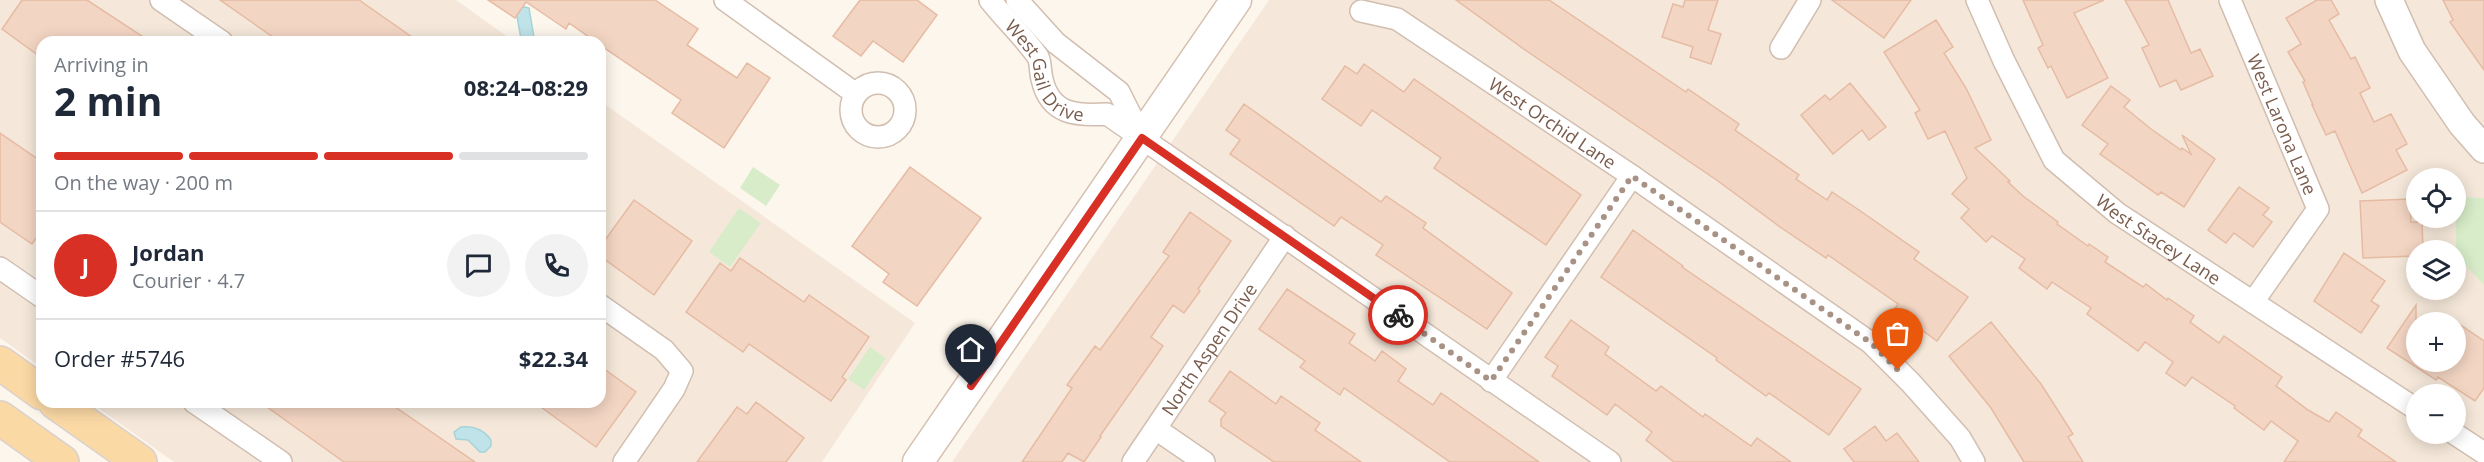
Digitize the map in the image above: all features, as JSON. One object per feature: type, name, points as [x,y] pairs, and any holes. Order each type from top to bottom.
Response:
[{"type":"main road","points":[[918,462],[1236,0]]},
{"type":"main road","points":[[0,363],[36,389]]},
{"type":"main road","points":[[64,408],[140,462]]},
{"type":"main road","points":[[0,418],[62,462]]},
{"type":"street","points":[[161,0],[213,36]]},
{"type":"street","points":[[725,0],[856,94]]},
{"type":"street","name":"West Gail Drive","points":[[990,0],[1039,58],[1042,80],[1048,97],[1063,111],[1082,116],[1107,114],[1610,462]]},
{"type":"street","name":"West Gail Drive","points":[[1017,0],[1056,43],[1119,92],[1142,138]]},
{"type":"street","points":[[1781,48],[1810,0]]},
{"type":"street","name":"West Stacey Lane","points":[[1977,0],[2004,61],[2054,160],[2116,213],[2406,402]]},
{"type":"street","points":[[2388,0],[2412,51],[2462,124],[2484,149]]},
{"type":"street","name":"West Larona Lane","points":[[2236,2],[2318,209],[2253,302]]},
{"type":"street","name":"West Orchid Lane","points":[[1361,11],[1397,19],[1632,176],[1871,343],[1960,438],[1974,462]]},
{"type":"street","points":[[1491,381],[1632,176]]},
{"type":"street","name":"North Aspen Drive","points":[[1133,462],[1285,236]]},
{"type":"street","points":[[0,268],[36,293]]},
{"type":"street","points":[[606,309],[664,350],[682,371],[674,389],[624,462]]},
{"type":"street","points":[[203,408],[281,462]]},
{"type":"street","points":[[1156,429],[1204,462]]},
{"type":"street","points":[[2466,442],[2484,453]]},
{"type":"shaded area","points":[[0,0],[456,0],[507,36],[36,36],[36,364],[0,338]]},
{"type":"shaded area","points":[[1269,0],[2484,0],[2484,462],[952,462]]},
{"type":"shaded area","points":[[606,105],[915,323],[822,462],[174,462],[98,408],[606,408]]},
{"type":"green space","points":[[753,167],[780,185],[766,206],[740,188]]},
{"type":"green space","points":[[2466,197],[2484,198],[2484,285],[2466,266],[2466,240],[2456,240],[2456,228],[2466,228]]},
{"type":"green space","points":[[739,208],[761,223],[730,267],[709,252]]},
{"type":"green space","points":[[870,347],[886,358],[864,390],[848,379]]},
{"type":"water","points":[[518,8],[529,8],[534,36],[520,36],[516,11]]},
{"type":"water","points":[[461,427],[482,431],[491,440],[491,446],[485,452],[480,452],[468,440],[456,439],[454,432]]},
{"type":"building","points":[[22,0],[87,0],[142,36],[36,36],[36,54],[2,29]]},
{"type":"building","points":[[220,0],[359,0],[410,36],[271,36]]},
{"type":"building","points":[[488,0],[655,0],[698,29],[687,45],[737,78],[747,63],[770,78],[724,148],[672,113],[681,100],[606,49],[606,36],[587,36],[569,23],[566,29],[526,2],[515,18]]},
{"type":"building","points":[[860,0],[917,0],[937,15],[903,62],[873,41],[861,56],[833,36]]},
{"type":"building","points":[[1456,0],[1549,0],[1686,92],[1688,89],[1739,124],[1735,130],[1799,175],[1796,179],[1827,200],[1832,192],[1859,210],[1919,252],[1914,259],[1968,297],[1937,341],[1894,310],[1898,304],[1828,255],[1826,258],[1780,227],[1718,181],[1528,52]]},
{"type":"building","points":[[1685,0],[1718,0],[1708,30],[1721,34],[1711,64],[1690,57],[1693,47],[1662,37],[1673,4],[1683,7]]},
{"type":"building","points":[[1832,0],[1911,0],[1884,38]]},
{"type":"building","points":[[2023,0],[2104,0],[2074,13],[2108,78],[2067,98],[2051,66],[2048,68],[2038,48],[2043,45]]},
{"type":"building","points":[[2125,0],[2168,0],[2191,53],[2200,49],[2213,76],[2181,90],[2176,80],[2160,87],[2142,48],[2149,45]]},
{"type":"building","points":[[2317,0],[2331,0],[2339,14],[2329,20],[2351,59],[2355,57],[2370,88],[2360,93],[2374,122],[2391,114],[2407,144],[2396,150],[2406,171],[2362,193],[2335,131],[2326,135],[2303,82],[2305,81],[2288,52],[2301,44],[2286,18]]},
{"type":"building","points":[[2443,0],[2484,0],[2484,70],[2450,22],[2453,20]]},
{"type":"building","points":[[1936,20],[1953,47],[1944,53],[1966,88],[1991,140],[1975,148],[2010,181],[2008,182],[2058,222],[2057,224],[2108,257],[2105,262],[2143,287],[2146,284],[2194,316],[2190,322],[2219,343],[2224,336],[2282,377],[2276,386],[2308,410],[2329,422],[2336,412],[2362,430],[2358,436],[2396,462],[2284,462],[2298,441],[2271,421],[2264,430],[2234,408],[2235,406],[2192,377],[2185,386],[2166,373],[2173,362],[2145,342],[2138,351],[2087,314],[2091,308],[2052,282],[2047,289],[2019,268],[2025,259],[1992,236],[1986,242],[1961,218],[1969,209],[1952,194],[1967,178],[1945,131],[1928,139],[1915,113],[1920,110],[1884,52]]},
{"type":"building","points":[[1364,64],[1404,92],[1414,79],[1581,195],[1546,245],[1434,168],[1441,158],[1372,110],[1361,126],[1322,99],[1345,66],[1357,74]]},
{"type":"building","points":[[1850,83],[1886,127],[1869,140],[1862,130],[1833,154],[1801,115],[1825,95],[1830,100]]},
{"type":"building","points":[[2111,86],[2130,100],[2124,107],[2151,129],[2181,150],[2182,148],[2191,154],[2182,135],[2215,159],[2184,207],[2161,192],[2158,195],[2100,154],[2108,144],[2082,125]]},
{"type":"building","points":[[1244,104],[1381,202],[1386,196],[1426,223],[1423,228],[1512,293],[1487,329],[1376,255],[1383,245],[1341,217],[1334,226],[1230,154],[1240,140],[1226,130]]},
{"type":"building","points":[[0,133],[36,158],[36,238],[32,244],[0,222]]},
{"type":"building","points":[[910,167],[981,218],[917,306],[883,282],[889,274],[852,246]]},
{"type":"building","points":[[2239,187],[2269,208],[2263,215],[2272,222],[2253,247],[2234,233],[2226,243],[2208,230]]},
{"type":"building","points":[[2406,199],[2406,228],[2422,228],[2423,240],[2406,240],[2406,256],[2363,258],[2360,201]]},
{"type":"building","points":[[634,200],[692,241],[654,295],[606,260],[606,239]]},
{"type":"building","points":[[1190,212],[1231,241],[1198,289],[1200,291],[1184,313],[1173,305],[1151,337],[1163,346],[1084,462],[1068,453],[1062,462],[1022,462],[1072,388],[1067,385],[1095,346],[1100,350],[1169,256],[1163,252]]},
{"type":"building","points":[[1633,230],[1682,267],[1861,389],[1829,435],[1769,393],[1766,396],[1716,360],[1717,358],[1601,277]]},
{"type":"building","points":[[2344,253],[2385,281],[2371,301],[2379,306],[2361,333],[2314,301]]},
{"type":"building","points":[[740,258],[804,302],[809,295],[869,337],[842,377],[846,380],[831,401],[749,344],[743,352],[686,312],[720,263],[731,271]]},
{"type":"building","points":[[1287,289],[1355,334],[1349,343],[1375,361],[1382,351],[1406,369],[1398,381],[1433,405],[1441,393],[1539,462],[1450,462],[1344,388],[1340,395],[1300,367],[1305,361],[1259,329]]},
{"type":"building","points":[[1571,320],[1609,347],[1605,354],[1656,391],[1661,386],[1703,417],[1705,414],[1751,446],[1757,438],[1791,462],[1674,462],[1646,440],[1652,432],[1615,404],[1607,415],[1552,376],[1558,366],[1545,357]]},
{"type":"building","points":[[2406,320],[2406,360],[2387,348]]},
{"type":"building","points":[[1991,322],[2041,384],[2073,434],[2068,437],[2083,462],[2024,462],[1991,408],[1949,356]]},
{"type":"building","points":[[2466,329],[2484,341],[2484,388],[2475,401],[2466,395],[2466,384],[2449,384],[2438,377],[2436,380],[2424,372],[2466,372]]},
{"type":"building","points":[[606,370],[636,392],[596,447],[542,408],[606,408]]},
{"type":"building","points":[[1230,371],[1276,404],[1281,396],[1320,423],[1315,430],[1361,462],[1274,462],[1221,426],[1221,419],[1226,413],[1209,401]]},
{"type":"building","points":[[756,402],[804,438],[786,462],[697,462],[737,407],[747,414]]},
{"type":"building","points":[[268,408],[397,408],[475,462],[344,462]]},
{"type":"building","points":[[1875,426],[1886,441],[1897,433],[1919,462],[1854,462],[1844,449]]},
{"type":"way so far","points":[[1398,315],[1491,381],[1632,176],[1871,343],[1898,370]]},
{"type":"route","points":[[971,386],[1142,138],[1398,315]]}]
